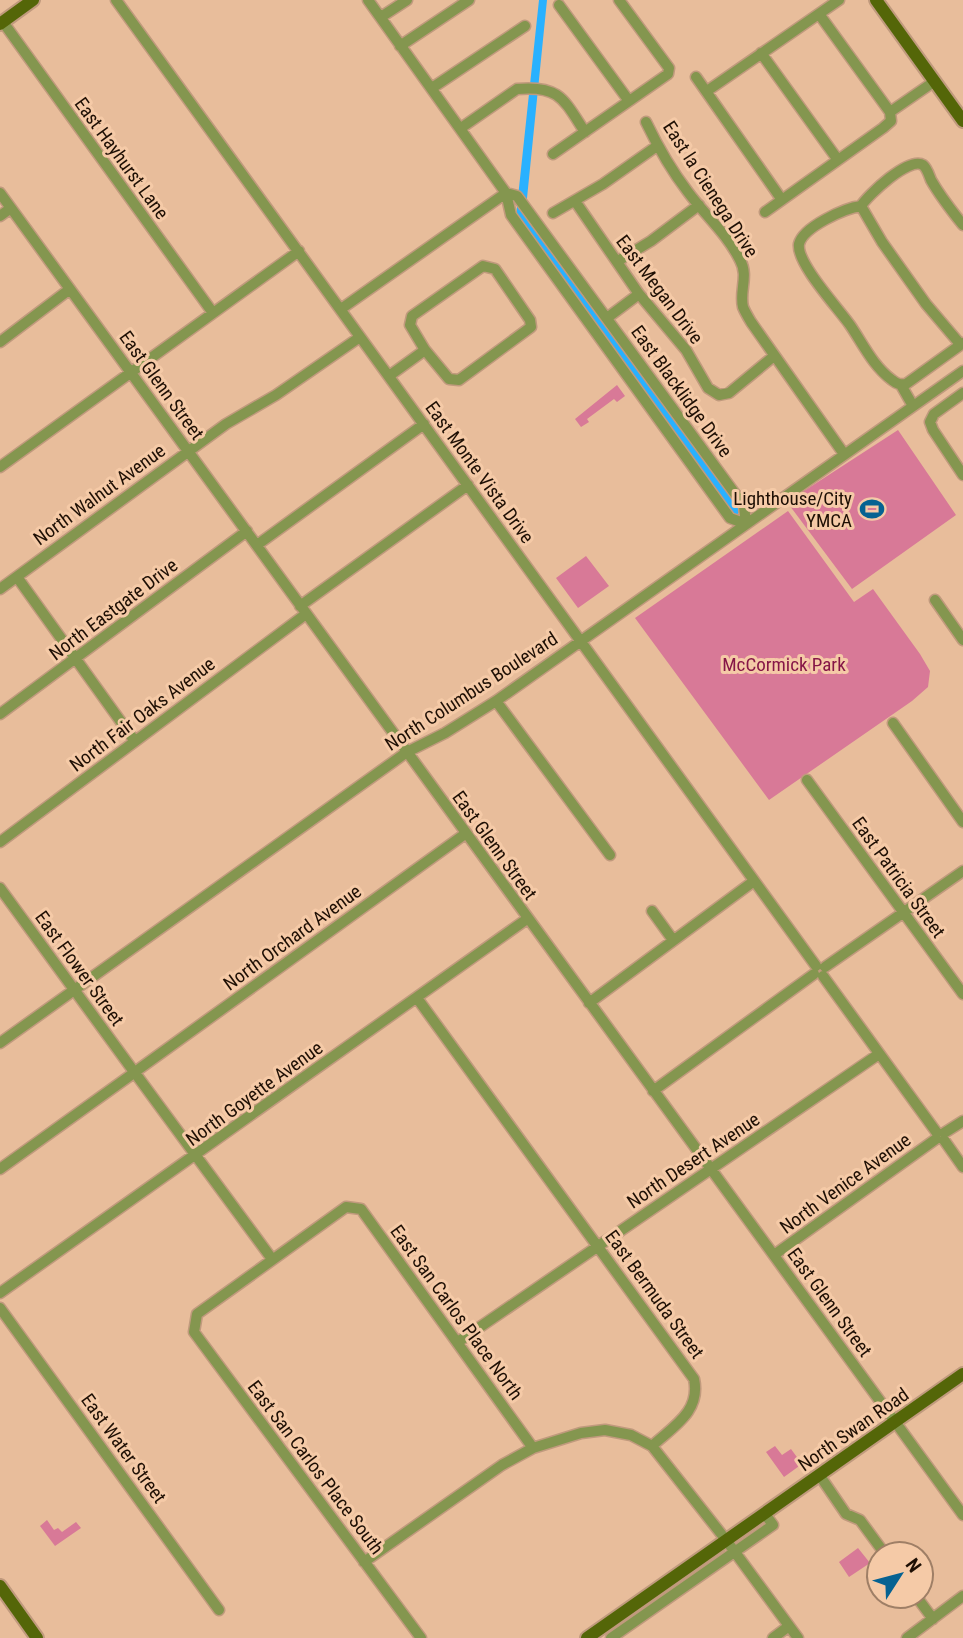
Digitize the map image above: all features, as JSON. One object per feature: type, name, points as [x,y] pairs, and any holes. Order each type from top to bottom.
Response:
[{"type":"main road","points":[[2,23],[33,0]]},
{"type":"main road","points":[[877,0],[963,121]]},
{"type":"main road","name":"North Swan Road","points":[[587,1638],[963,1374]]},
{"type":"main road","points":[[0,1586],[37,1638]]},
{"type":"street","name":"East Monte Vista Drive","points":[[116,0],[963,1167]]},
{"type":"street","name":"East Blacklidge Drive","points":[[368,0],[506,193],[511,215],[730,518],[746,524],[744,506],[517,196],[506,193]]},
{"type":"street","points":[[381,18],[407,0]]},
{"type":"street","points":[[400,46],[469,0]]},
{"type":"street","points":[[553,154],[668,74],[669,68],[619,0]]},
{"type":"street","points":[[706,92],[839,0]]},
{"type":"street","points":[[559,5],[629,100]]},
{"type":"street","points":[[765,212],[891,121],[890,112],[819,14]]},
{"type":"street","name":"East Hayhurst Lane","points":[[2,23],[213,313]]},
{"type":"street","points":[[432,88],[525,26]]},
{"type":"street","points":[[761,53],[838,160]]},
{"type":"street","points":[[696,77],[782,200]]},
{"type":"street","points":[[890,112],[935,81]]},
{"type":"street","points":[[461,128],[517,89],[525,88],[556,93],[564,100],[585,132]]},
{"type":"street","name":"East la Cienega Drive","points":[[646,122],[657,146],[740,259],[745,270],[742,294],[744,309],[844,454]]},
{"type":"street","points":[[552,213],[575,201],[657,146]]},
{"type":"street","points":[[913,406],[901,385],[891,380],[874,362],[849,323],[819,286],[800,252],[800,243],[804,235],[845,209],[861,206],[867,197],[910,164],[925,167],[940,196],[963,225]]},
{"type":"street","name":"East Glenn Street","points":[[0,193],[963,1515]]},
{"type":"street","points":[[341,309],[506,193]]},
{"type":"street","name":"East Megan Drive","points":[[575,201],[639,294],[686,350],[708,388],[719,395],[729,393],[774,356]]},
{"type":"street","points":[[618,261],[651,241],[699,205]]},
{"type":"street","points":[[861,206],[882,242],[926,304],[962,344],[901,385]]},
{"type":"street","points":[[0,216],[11,208]]},
{"type":"street","points":[[0,467],[299,251]]},
{"type":"street","points":[[483,265],[495,269],[530,320],[531,327],[459,380],[449,379],[425,350],[410,325],[412,316],[483,265]]},
{"type":"street","points":[[0,341],[70,289]]},
{"type":"street","points":[[607,318],[639,294]]},
{"type":"street","name":"North Walnut Avenue","points":[[0,589],[188,450],[239,415],[276,395],[360,337]]},
{"type":"street","points":[[389,376],[425,350]]},
{"type":"street","name":"North Columbus Boulevard","points":[[0,1043],[407,752],[445,733],[496,701],[963,370]]},
{"type":"street","points":[[963,393],[933,414],[930,422],[963,475]]},
{"type":"street","points":[[257,545],[424,424]]},
{"type":"street","name":"North Fair Oaks Avenue","points":[[0,842],[468,485]]},
{"type":"street","name":"North Eastgate Drive","points":[[0,714],[247,531]]},
{"type":"street","points":[[17,577],[134,740]]},
{"type":"street","points":[[935,600],[963,640]]},
{"type":"street","points":[[496,701],[610,855]]},
{"type":"street","points":[[893,723],[963,822]]},
{"type":"street","name":"East Patricia Street","points":[[807,780],[963,994]]},
{"type":"street","name":"North Orchard Avenue","points":[[0,1169],[465,834]]},
{"type":"street","points":[[653,1091],[963,871]]},
{"type":"street","points":[[589,1003],[754,881]]},
{"type":"street","name":"East Flower Street","points":[[0,888],[272,1259]]},
{"type":"street","points":[[652,911],[673,940]]},
{"type":"street","name":"North Goyette Avenue","points":[[0,1293],[527,919]]},
{"type":"street","name":"East Bermuda Street","points":[[417,998],[694,1379],[697,1392],[693,1407],[652,1446]]},
{"type":"street","name":"North Desert Avenue","points":[[458,1342],[879,1054]]},
{"type":"street","name":"North Venice Avenue","points":[[774,1255],[963,1121]]},
{"type":"street","name":"East San Carlos Place North","points":[[272,1259],[346,1207],[361,1209],[533,1448]]},
{"type":"street","name":"East San Carlos Place South","points":[[272,1259],[197,1314],[194,1332],[421,1638]]},
{"type":"street","name":"East Water Street","points":[[0,1308],[219,1610]]},
{"type":"street","points":[[364,1562],[502,1465],[533,1448],[581,1433],[605,1430],[631,1435],[652,1446],[798,1638]]},
{"type":"street","points":[[820,1476],[846,1514],[860,1520],[875,1540]]},
{"type":"street","points":[[611,1638],[773,1525],[765,1514]]},
{"type":"street","points":[[907,1638],[963,1596]]},
{"type":"street","points":[[926,1610],[933,1619]]},
{"type":"street","points":[[773,1638],[789,1626]]},
{"type":"green space","points":[[617,385],[625,396],[617,402],[614,399],[587,419],[589,422],[581,427],[575,419]]},
{"type":"green space","name":"Lighthouse/City YMCA","points":[[898,430],[956,515],[852,589],[787,502]]},
{"type":"green space","name":"McCormick Park","points":[[788,511],[854,602],[873,589],[930,671],[928,687],[912,701],[769,800],[635,618]]},
{"type":"green space","points":[[586,556],[609,586],[578,608],[556,578]]},
{"type":"green space","points":[[775,1446],[782,1455],[791,1449],[802,1464],[784,1477],[766,1452]]},
{"type":"green space","points":[[47,1520],[54,1530],[58,1528],[62,1532],[76,1522],[81,1528],[55,1546],[40,1526]]},
{"type":"green space","points":[[858,1548],[865,1557],[865,1566],[849,1577],[839,1562]]},
{"type":"water","points":[[539,0],[547,0],[527,220],[741,511],[734,517],[516,216]]},
{"type":"place","name":"Lighthouse/City YMCA","points":[[872,509]]}]
